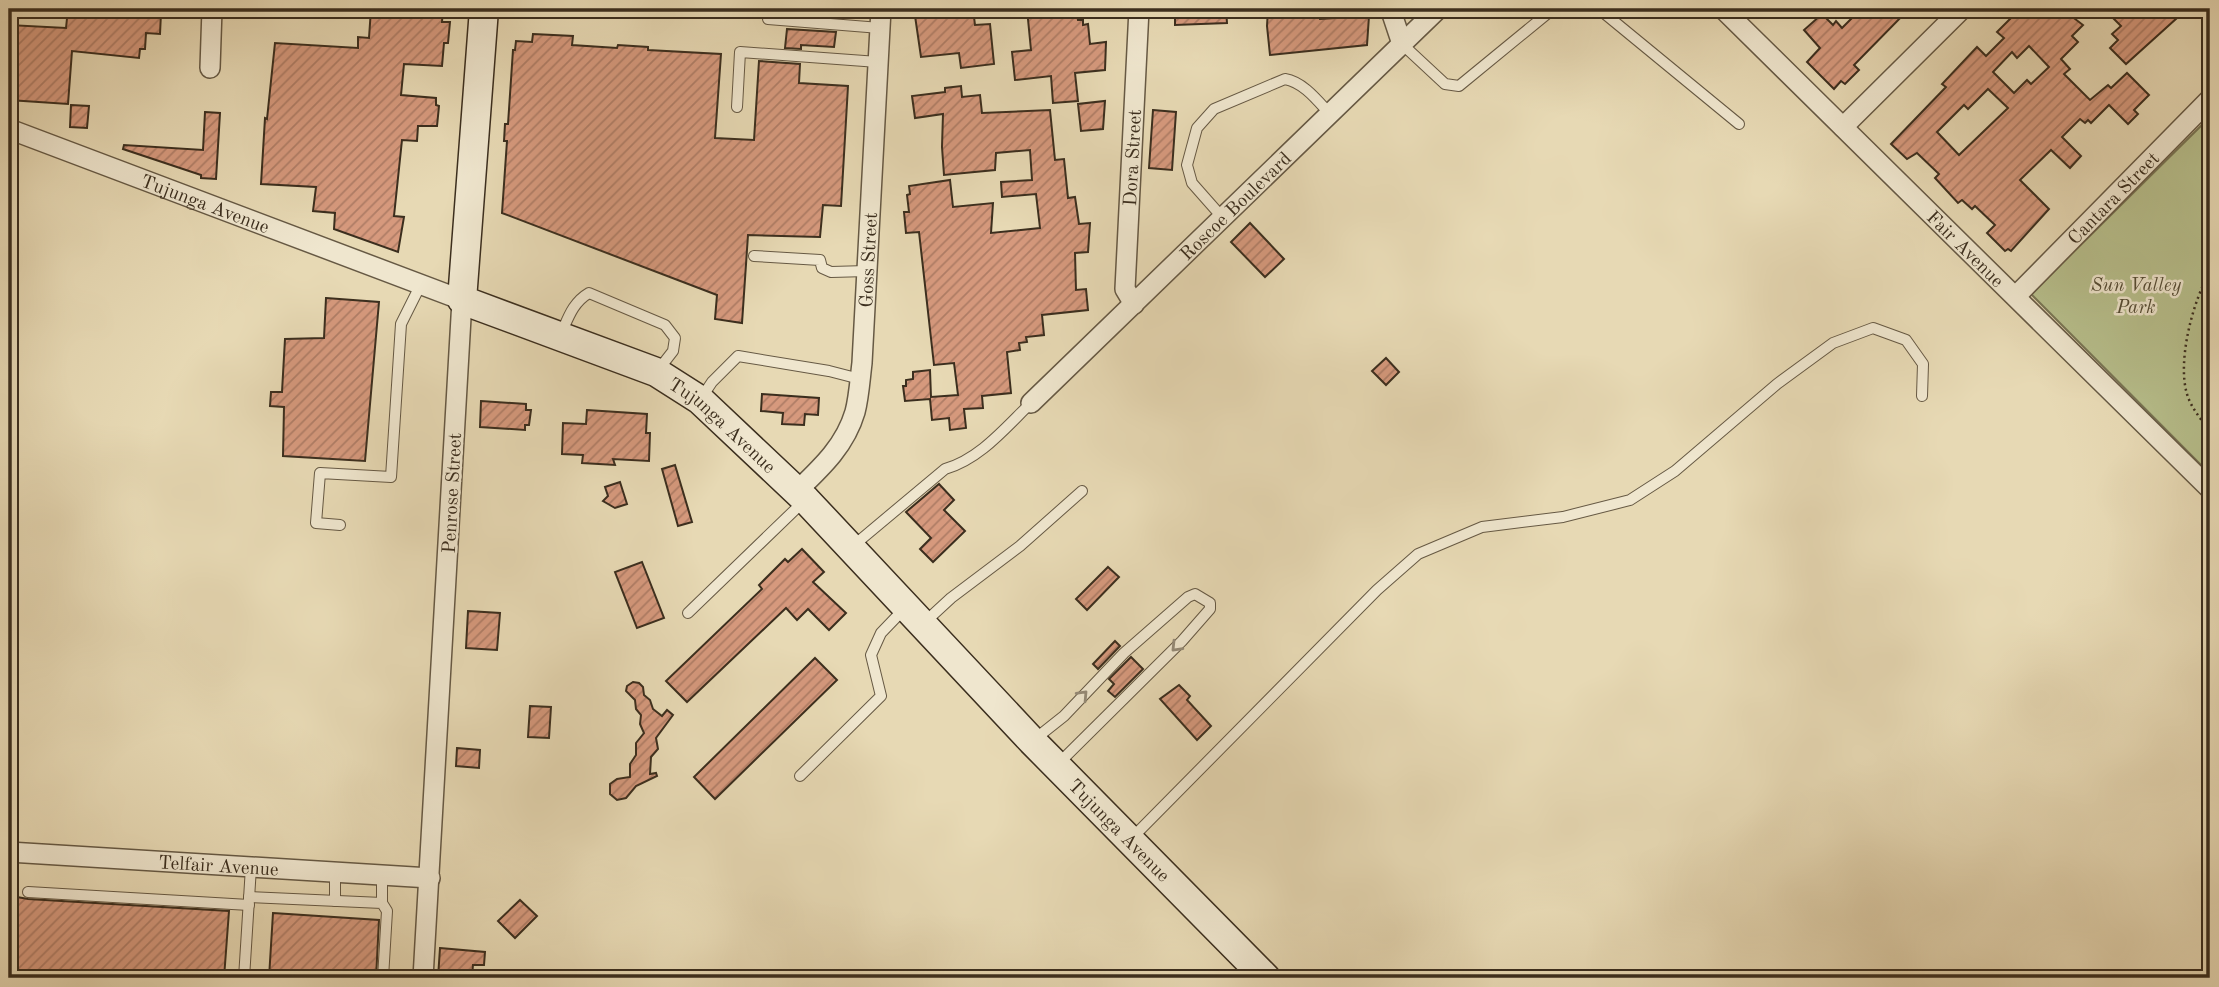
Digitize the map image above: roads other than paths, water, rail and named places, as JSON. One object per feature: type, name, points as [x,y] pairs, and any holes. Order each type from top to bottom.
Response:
[{"type":"street","points":[[210,68],[212,9]]},
{"type":"street","name":"Penrose Street","points":[[423,978],[462,300],[484,9]]},
{"type":"street","name":"Dora Street","points":[[1134,304],[1125,289],[1139,9]]},
{"type":"street","points":[[1392,9],[1391,15],[1402,44]]},
{"type":"street","name":"Roscoe Boulevard","points":[[1031,403],[1438,9]]},
{"type":"street","name":"Fair Avenue","points":[[1723,9],[2210,489]]},
{"type":"street","points":[[1843,127],[1962,9]]},
{"type":"street","name":"Goss Street","points":[[801,495],[843,441],[855,412],[860,379],[881,18]]},
{"type":"street","name":"Cantara Street","points":[[2016,296],[2210,99]]},
{"type":"street","name":"Tujunga Avenue","points":[[9,129],[656,373],[699,400],[801,495],[1032,741],[1266,978]]},
{"type":"street","name":"Telfair Avenue","points":[[9,852],[430,878]]},
{"type":"lane","points":[[1402,44],[1445,84],[1459,86],[1553,9]]},
{"type":"lane","points":[[1599,9],[1740,124]]},
{"type":"lane","points":[[768,19],[881,18]]},
{"type":"lane","points":[[737,107],[740,52],[878,62]]},
{"type":"lane","points":[[1222,217],[1192,183],[1187,165],[1197,128],[1214,109],[1285,79],[1294,80],[1301,85],[1329,113]]},
{"type":"lane","points":[[754,256],[820,260],[822,268],[831,272],[867,271]]},
{"type":"lane","points":[[340,525],[316,523],[320,473],[391,477],[401,324],[421,284]]},
{"type":"lane","points":[[560,336],[572,309],[579,299],[589,293],[665,325],[675,338],[673,351],[656,373]]},
{"type":"lane","points":[[1129,841],[1377,590],[1418,554],[1482,527],[1563,517],[1630,500],[1675,471],[1777,384],[1833,343],[1873,328],[1906,340],[1923,364],[1922,396]]},
{"type":"lane","points":[[699,400],[712,382],[738,356],[829,371],[860,379]]},
{"type":"lane","points":[[850,549],[938,474],[976,455],[1031,403]]},
{"type":"lane","points":[[800,776],[881,696],[871,655],[881,633],[951,598],[1020,546],[1082,491]]},
{"type":"lane","points":[[688,613],[801,495]]},
{"type":"lane","points":[[1032,741],[1064,716],[1124,653],[1188,597],[1195,594],[1210,603],[1210,609],[1182,641],[1057,765]]},
{"type":"lane","points":[[244,978],[251,867]]},
{"type":"lane","points":[[335,872],[335,901]]},
{"type":"lane","points":[[383,875],[382,903],[387,911],[383,978]]},
{"type":"lane","points":[[29,892],[249,901],[382,903]]},
{"type":"park label","name":"Sun Valley Park","points":[[2136,295]]}]
